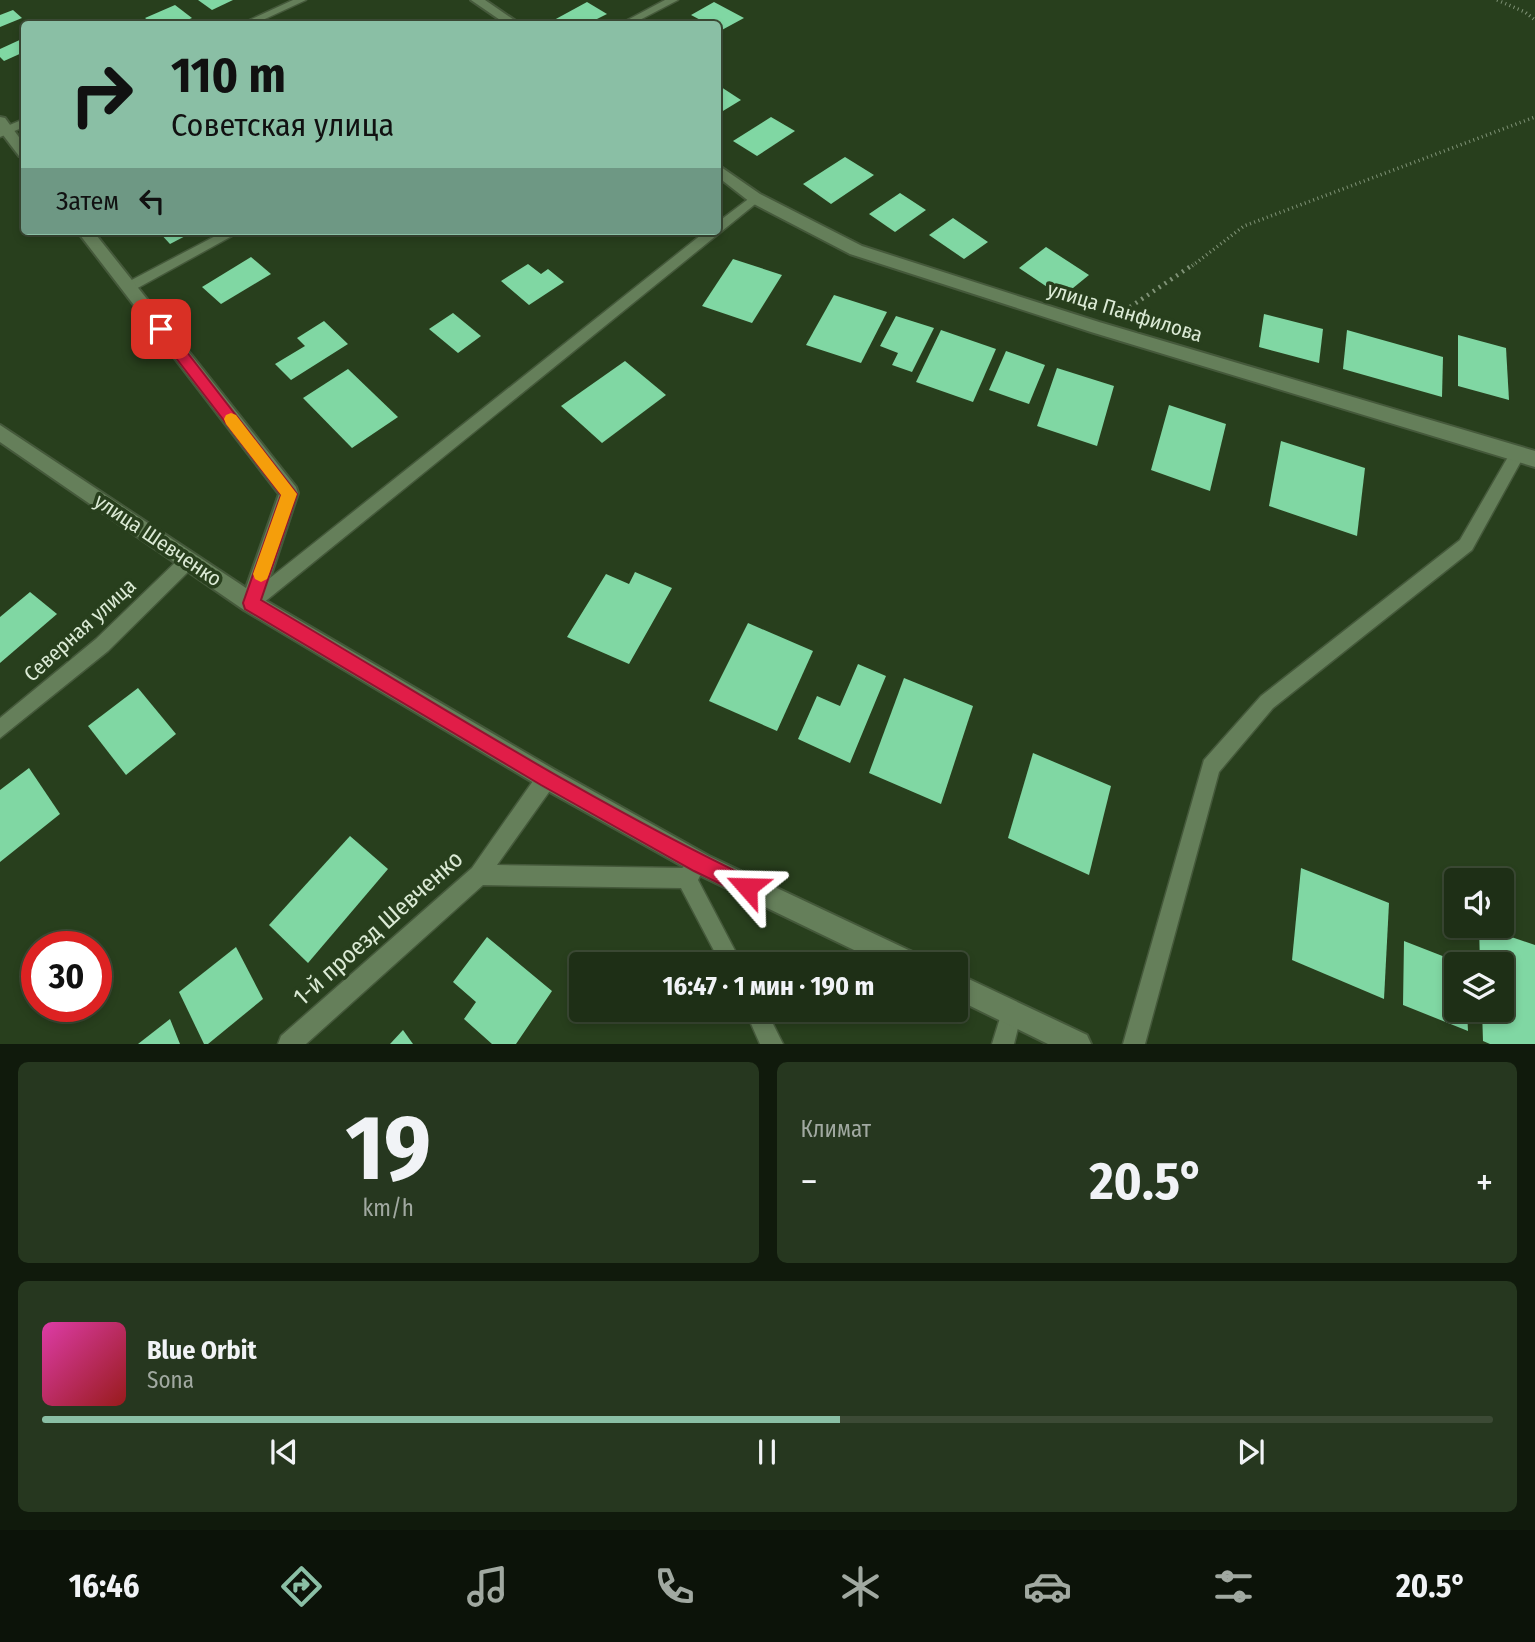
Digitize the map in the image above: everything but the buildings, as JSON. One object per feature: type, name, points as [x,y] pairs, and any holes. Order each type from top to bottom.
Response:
[{"type":"street","points":[[477,0],[509,21]]},
{"type":"street","points":[[2,128],[21,150]]},
{"type":"street","name":"улица Панфилова","points":[[721,172],[755,198],[856,250],[1097,328],[1526,457]]},
{"type":"street","points":[[88,235],[289,494],[251,603]]},
{"type":"street","name":"улица Шевченко","points":[[0,432],[251,603],[547,778],[693,871],[882,952]]},
{"type":"street","points":[[968,992],[1078,1044]]},
{"type":"lane","points":[[253,21],[301,0]]},
{"type":"lane","points":[[631,21],[673,0]]},
{"type":"lane","points":[[2,128],[21,124]]},
{"type":"lane","points":[[721,226],[755,198]]},
{"type":"lane","points":[[129,287],[227,235]]},
{"type":"lane","points":[[251,603],[710,235]]},
{"type":"lane","points":[[1134,1044],[1211,767],[1268,702],[1466,545],[1526,457]]},
{"type":"lane","name":"Северная улица","points":[[0,729],[102,645],[188,561]]},
{"type":"lane","name":"1-й проезд Шевченко","points":[[289,1044],[479,875],[547,778]]},
{"type":"lane","points":[[479,875],[693,871],[727,952]]},
{"type":"lane","points":[[1003,1044],[1011,1012]]},
{"type":"lane","points":[[761,1022],[772,1044]]},
{"type":"path","points":[[1497,0],[1525,12],[1535,20]]},
{"type":"path","points":[[1097,328],[1186,270],[1244,226],[1535,117]]},
{"type":"slow traffic","points":[[231,419],[289,494],[261,574]]},
{"type":"route","points":[[161,329],[289,494],[251,603],[547,778],[747,887]]}]
